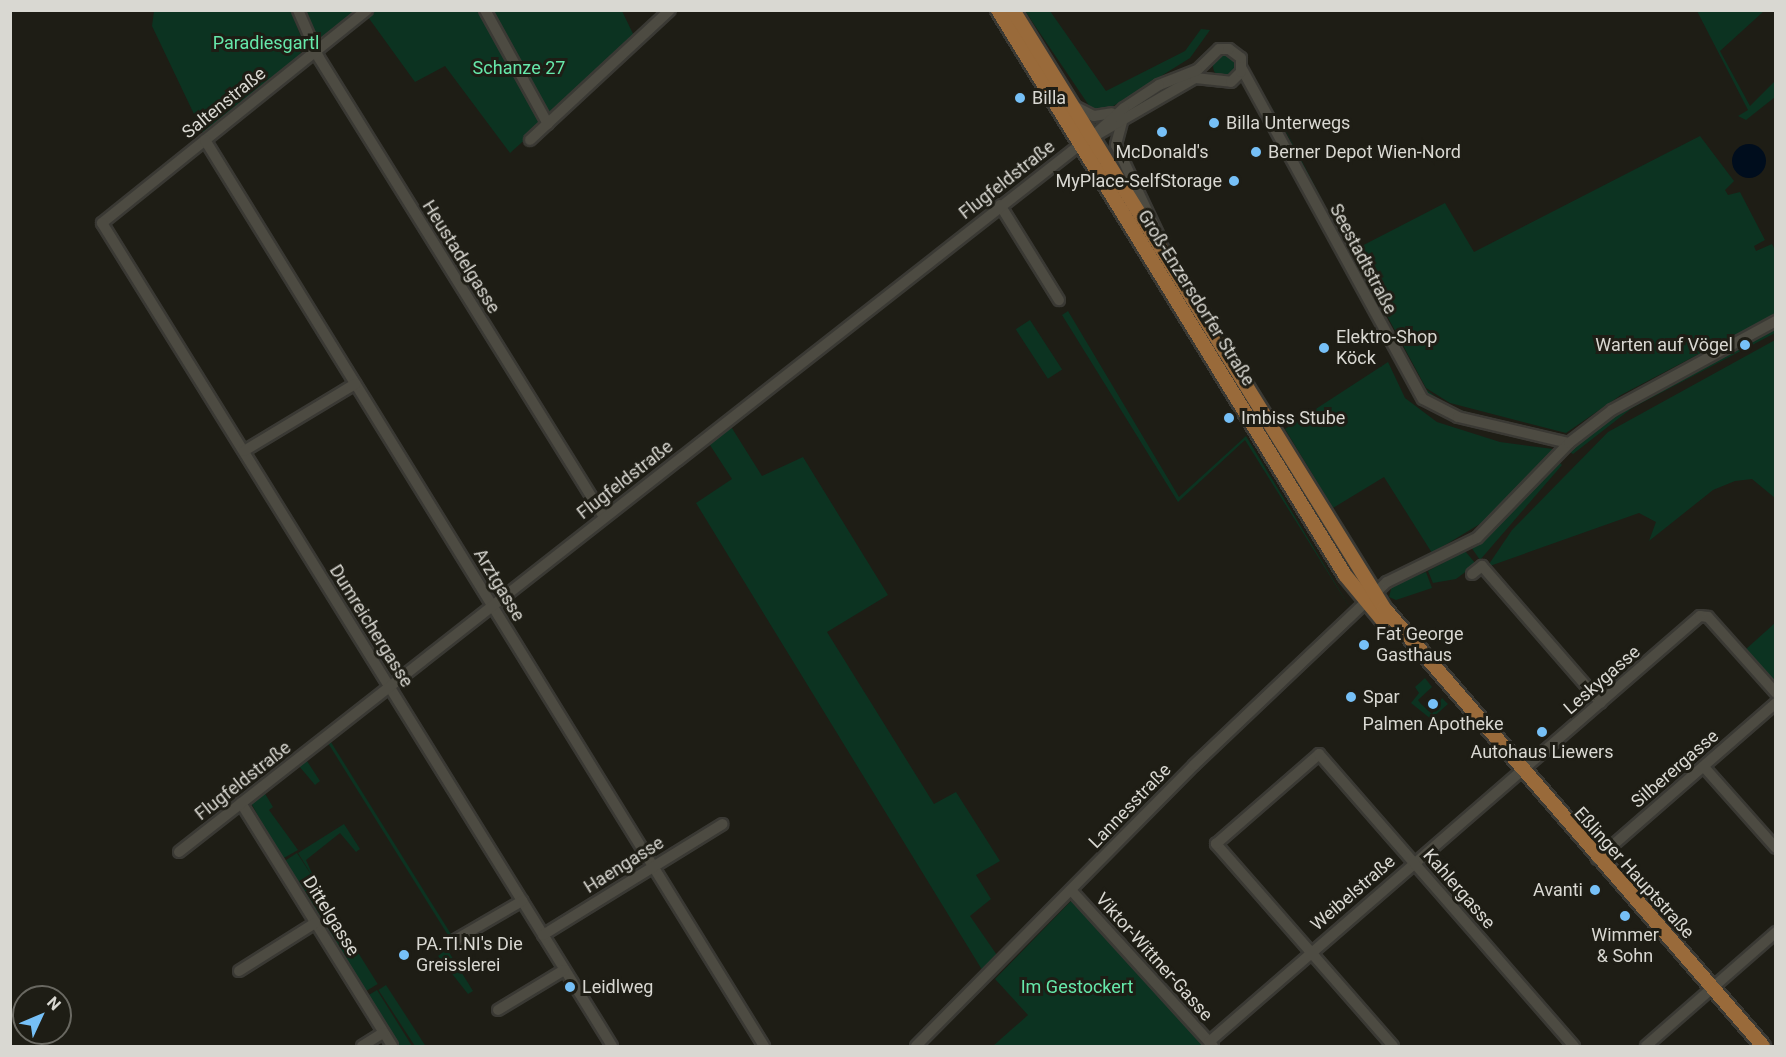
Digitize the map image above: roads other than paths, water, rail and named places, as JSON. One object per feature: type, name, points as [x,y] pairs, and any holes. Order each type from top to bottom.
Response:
[{"type":"main road","name":"Groß-Enzersdorfer Straße","points":[[998,10],[1174,271],[1370,599]]},
{"type":"main road","name":"Groß-Enzersdorfer Straße","points":[[1013,10],[1074,106],[1087,140],[1370,599]]},
{"type":"main road","name":"Eßlinger Hauptstraße","points":[[1370,599],[1763,1047]]},
{"type":"street","name":"Heustadelgasse","points":[[298,10],[315,50],[604,517]]},
{"type":"street","name":"Saltenstraße","points":[[102,223],[367,10]]},
{"type":"street","points":[[485,10],[548,124]]},
{"type":"street","points":[[530,141],[670,10]]},
{"type":"street","name":"Seestadtstraße","points":[[1087,140],[1124,108],[1229,49],[1241,58],[1242,69],[1262,101],[1423,399],[1458,417],[1569,443]]},
{"type":"street","points":[[1209,59],[1208,69],[1217,80]]},
{"type":"street","points":[[1087,140],[1180,84],[1201,77],[1234,80],[1242,69]]},
{"type":"street","name":"Seestadtstraße","points":[[1234,80],[1262,101]]},
{"type":"street","points":[[1074,106],[1099,116],[1124,108]]},
{"type":"street","points":[[1122,121],[1116,145],[1174,271]]},
{"type":"street","name":"Arztgasse","points":[[205,140],[764,1047]]},
{"type":"street","name":"Flugfeldstraße","points":[[179,852],[1000,205],[1087,140]]},
{"type":"street","points":[[1000,205],[1059,300]]},
{"type":"street","name":"Dumreichergasse","points":[[102,223],[612,1047]]},
{"type":"street","points":[[1569,443],[1627,400],[1776,321]]},
{"type":"street","points":[[244,451],[355,384]]},
{"type":"street","name":"Lannesstraße","points":[[916,1047],[1071,890],[1370,599],[1405,571],[1465,546],[1493,526],[1569,443]]},
{"type":"street","points":[[1473,574],[1482,566],[1601,703]]},
{"type":"street","name":"Leskygasse","points":[[1520,771],[1705,615],[1776,693]]},
{"type":"street","name":"Silberergasse","points":[[1596,859],[1776,703]]},
{"type":"street","name":"Kahlergasse","points":[[1310,953],[1216,844],[1320,753],[1574,1047]]},
{"type":"street","points":[[1704,767],[1776,848]]},
{"type":"street","name":"Weibelstraße","points":[[1211,1044],[1413,862],[1520,771]]},
{"type":"street","name":"Dittelgasse","points":[[241,803],[392,1047]]},
{"type":"street","name":"Haengasse","points":[[543,935],[723,824]]},
{"type":"street","name":"Viktor-Wittner-Gasse","points":[[1071,890],[1211,1044]]},
{"type":"street","points":[[455,940],[522,901]]},
{"type":"street","points":[[239,971],[315,923]]},
{"type":"street","points":[[1646,1047],[1776,932]]},
{"type":"street","points":[[1310,953],[1394,1047]]},
{"type":"street","points":[[498,1010],[564,970]]},
{"type":"street","points":[[362,1047],[383,1033]]},
{"type":"water","points":[[1749,144],[1761,149],[1766,161],[1761,173],[1749,178],[1737,173],[1732,161],[1737,149]]},
{"type":"place","name":"Billa","points":[[1020,98]]},
{"type":"place","name":"Billa Unterwegs","points":[[1214,123]]},
{"type":"place","name":"McDonald's","points":[[1162,132]]},
{"type":"place","name":"Berner Depot Wien-Nord","points":[[1256,152]]},
{"type":"place","name":"MyPlace-SelfStorage","points":[[1234,181]]},
{"type":"place","name":"Warten auf Vögel","points":[[1745,345]]},
{"type":"place","name":"Elektro-Shop Köck","points":[[1324,348]]},
{"type":"place","name":"Imbiss Stube","points":[[1229,418]]},
{"type":"place","name":"Fat George Gasthaus","points":[[1364,645]]},
{"type":"place","name":"Spar","points":[[1351,697]]},
{"type":"place","name":"Palmen Apotheke","points":[[1433,704]]},
{"type":"place","name":"Autohaus Liewers","points":[[1542,732]]},
{"type":"place","name":"Avanti","points":[[1595,890]]},
{"type":"place","name":"Wimmer & Sohn","points":[[1625,916]]},
{"type":"place","name":"PA.TI.NI's Die Greisslerei","points":[[404,955]]},
{"type":"place","name":"Leidlweg","points":[[570,987]]},
{"type":"park label","name":"Paradiesgartl","points":[[266,43]]},
{"type":"park label","name":"Schanze 27","points":[[519,68]]},
{"type":"park label","name":"Im Gestockert","points":[[1077,987]]}]
